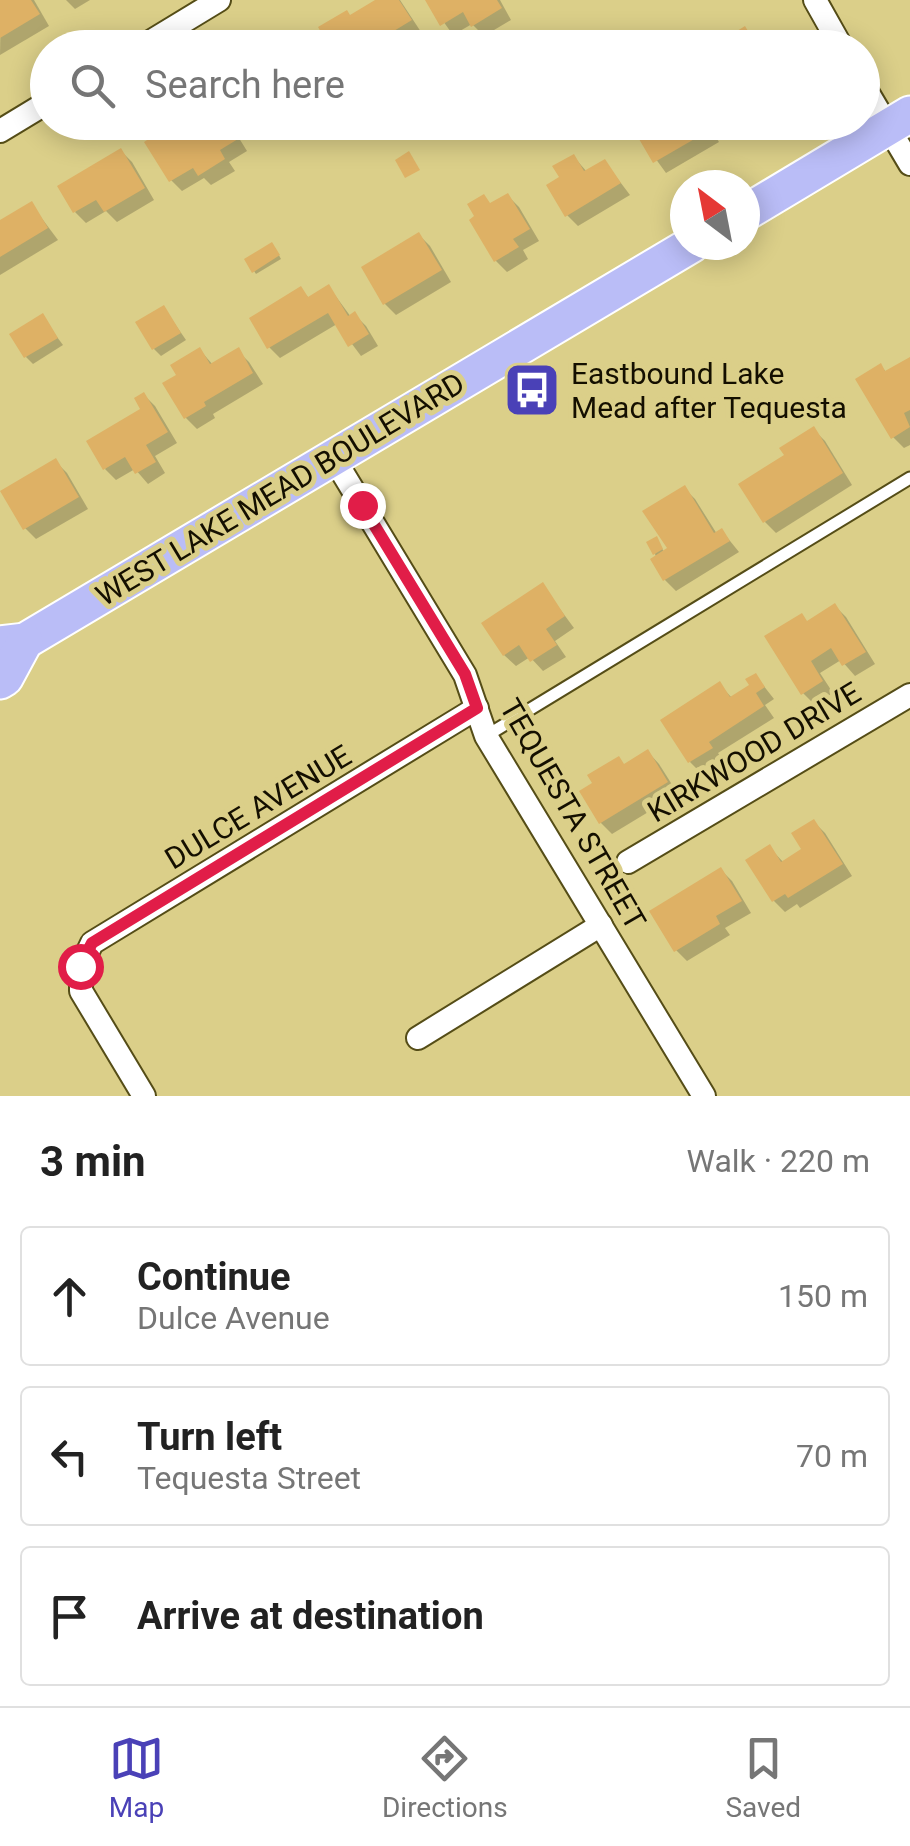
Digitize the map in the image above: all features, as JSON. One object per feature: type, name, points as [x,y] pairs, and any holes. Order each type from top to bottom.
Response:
[{"type":"main road","points":[[760,204],[867,140]]},
{"type":"main road","name":"WEST LAKE MEAD BOULEVARD","points":[[0,681],[5,678],[12,643],[334,458],[670,257]]},
{"type":"street","points":[[170,30],[220,0]]},
{"type":"street","points":[[815,0],[832,30]]},
{"type":"street","points":[[880,102],[899,121],[910,164]]},
{"type":"street","points":[[0,130],[30,112]]},
{"type":"street","name":"TEQUESTA STREET","points":[[334,458],[465,674],[486,736],[704,1096]]},
{"type":"street","name":"KIRKWOOD DRIVE","points":[[628,862],[910,694]]},
{"type":"street","name":"DULCE AVENUE","points":[[144,1096],[81,991],[80,966],[92,943],[477,708]]},
{"type":"street","points":[[418,1038],[601,924]]},
{"type":"lane","points":[[486,736],[910,478]]},
{"type":"building","points":[[0,0],[31,0],[40,14],[0,38]]},
{"type":"building","points":[[375,0],[399,0],[412,20],[396,30],[318,27],[347,10],[350,15]]},
{"type":"building","points":[[425,0],[497,0],[502,8],[471,27],[463,12],[440,26]]},
{"type":"building","points":[[236,140],[220,150],[225,159],[198,176],[193,168],[169,182],[144,142]]},
{"type":"building","points":[[640,140],[693,140],[653,163]]},
{"type":"building","points":[[121,148],[145,188],[104,212],[96,200],[73,213],[57,186]]},
{"type":"building","points":[[409,151],[420,170],[405,178],[395,160]]},
{"type":"building","points":[[574,154],[584,171],[605,159],[621,183],[565,217],[546,185],[559,177],[552,166]]},
{"type":"building","points":[[508,193],[530,229],[513,239],[519,247],[494,262],[469,220],[474,216],[467,204],[484,194],[490,203]]},
{"type":"building","points":[[32,201],[48,228],[0,257],[0,220]]},
{"type":"building","points":[[419,232],[442,270],[383,305],[361,267]]},
{"type":"building","points":[[272,242],[280,255],[252,273],[244,259]]},
{"type":"building","points":[[329,284],[348,316],[355,311],[369,334],[348,347],[328,313],[267,349],[249,318],[301,286],[308,297]]},
{"type":"building","points":[[164,305],[181,333],[152,350],[135,322]]},
{"type":"building","points":[[43,313],[58,338],[24,358],[9,334]]},
{"type":"building","points":[[200,347],[210,364],[239,347],[253,373],[204,402],[206,406],[184,419],[162,383],[176,375],[170,365]]},
{"type":"building","points":[[910,357],[910,410],[904,413],[910,427],[891,439],[855,379],[881,363],[885,371]]},
{"type":"building","points":[[144,392],[168,432],[146,445],[156,462],[135,474],[125,457],[103,470],[86,441],[140,409],[134,398]]},
{"type":"building","points":[[814,426],[843,473],[763,523],[738,484],[784,455],[779,448]]},
{"type":"building","points":[[56,458],[79,497],[23,530],[0,491]]},
{"type":"building","points":[[685,485],[714,533],[722,528],[730,541],[663,581],[650,559],[667,548],[642,511]]},
{"type":"building","points":[[657,536],[663,549],[653,555],[646,542]]},
{"type":"building","points":[[543,582],[565,616],[546,629],[557,645],[530,662],[519,645],[503,656],[481,623]]},
{"type":"building","points":[[835,603],[866,652],[842,666],[831,648],[811,661],[823,681],[801,695],[764,636],[802,613],[807,621]]},
{"type":"building","points":[[756,673],[765,687],[756,693],[764,706],[709,742],[713,748],[688,763],[660,720],[720,681],[730,697],[749,685],[745,679]]},
{"type":"building","points":[[648,749],[668,782],[599,824],[579,791],[592,783],[587,775],[619,756],[624,764]]},
{"type":"building","points":[[814,819],[843,864],[788,898],[785,894],[772,902],[745,860],[770,844],[781,862],[801,849],[791,833]]},
{"type":"building","points":[[721,867],[742,901],[716,916],[720,924],[674,952],[649,911]]},
{"type":"place","name":"Eastbound Lake Mead after Tequesta","points":[[532,390]]},
{"type":"route","points":[[80,966],[92,943],[477,708],[465,674],[362,505]]}]
